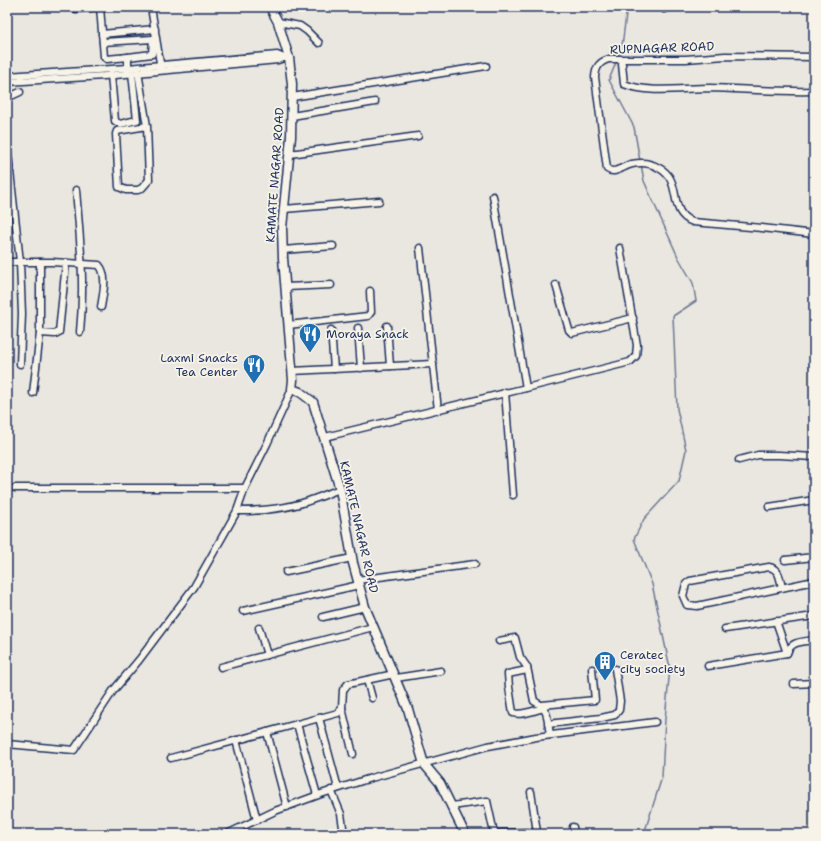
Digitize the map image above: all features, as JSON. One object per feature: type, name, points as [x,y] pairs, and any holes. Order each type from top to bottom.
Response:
[{"type":"street","points":[[74,7],[76,9],[100,7],[102,34],[103,42],[105,58],[152,54],[153,39],[103,42]]},
{"type":"street","points":[[151,7],[161,68]]},
{"type":"street","name":"KAMATE NAGAR ROAD","points":[[270,7],[278,22],[292,84],[290,154],[282,228],[292,389],[300,392],[313,402],[340,489],[352,558],[365,607],[408,709],[424,764],[440,783],[465,834]]},
{"type":"street","points":[[664,10],[671,7]]},
{"type":"street","points":[[278,22],[300,26],[319,43]]},
{"type":"street","points":[[102,34],[155,28]]},
{"type":"street","name":"RUPNAGAR ROAD","points":[[814,57],[725,56],[622,62],[614,59],[603,61],[598,65],[595,77],[607,169],[614,172],[632,164],[640,163],[660,168],[669,177],[674,187],[678,209],[686,220],[693,222],[814,234]]},
{"type":"street","points":[[128,57],[147,126],[149,180],[142,188],[138,190],[126,190],[119,187],[116,134],[117,131],[147,126]]},
{"type":"street","points":[[7,76],[133,71],[219,63],[278,60],[286,58]]},
{"type":"street","points":[[622,62],[624,84],[633,88],[709,88],[791,92],[814,90]]},
{"type":"street","points":[[292,97],[486,66]]},
{"type":"street","points":[[7,82],[111,75],[161,68]]},
{"type":"street","points":[[111,75],[115,121],[120,124],[137,120],[133,71]]},
{"type":"street","points":[[7,98],[20,92]]},
{"type":"street","points":[[292,116],[375,102]]},
{"type":"street","points":[[290,154],[418,136]]},
{"type":"street","points":[[7,144],[20,262],[22,314],[20,364]]},
{"type":"street","points":[[76,190],[82,263],[83,302],[80,332]]},
{"type":"street","points":[[493,196],[526,388]]},
{"type":"street","points":[[284,208],[379,201]]},
{"type":"street","points":[[283,250],[333,246]]},
{"type":"street","points":[[420,248],[438,410]]},
{"type":"street","points":[[325,437],[526,388],[633,360],[637,352],[633,318],[620,248]]},
{"type":"street","points":[[7,262],[82,263],[99,265],[103,269],[104,276],[102,307]]},
{"type":"street","points":[[33,393],[40,333],[40,262]]},
{"type":"street","points":[[40,333],[49,334],[59,332],[66,263]]},
{"type":"street","points":[[286,287],[331,284]]},
{"type":"street","points":[[556,285],[569,330],[572,333],[633,318]]},
{"type":"street","points":[[288,325],[368,316],[371,312],[370,291]]},
{"type":"street","points":[[387,326],[390,366]]},
{"type":"street","points":[[358,328],[361,368]]},
{"type":"street","points":[[331,330],[334,369]]},
{"type":"street","points":[[292,371],[433,364]]},
{"type":"street","points":[[7,744],[74,750],[113,691],[139,660],[194,587],[237,511],[245,488],[292,389]]},
{"type":"street","points":[[505,392],[513,495]]},
{"type":"street","points":[[739,460],[758,455],[814,457]]},
{"type":"street","points":[[15,488],[245,488]]},
{"type":"street","points":[[237,511],[260,511],[282,508],[314,499],[340,489]]},
{"type":"street","points":[[769,507],[814,500]]},
{"type":"street","points":[[785,560],[814,557]]},
{"type":"street","points":[[286,572],[352,558]]},
{"type":"street","points":[[243,611],[358,583],[475,564]]},
{"type":"street","points":[[782,588],[778,572],[773,567],[769,567],[690,581],[686,584],[683,596],[687,605],[698,606],[814,582]]},
{"type":"street","points":[[323,617],[365,607]]},
{"type":"street","points":[[725,629],[814,616]]},
{"type":"street","points":[[776,622],[786,653]]},
{"type":"street","points":[[221,667],[373,627]]},
{"type":"street","points":[[259,628],[267,655]]},
{"type":"street","points":[[499,641],[515,638],[520,657],[527,667],[534,700],[543,706],[546,711],[550,735]]},
{"type":"street","points":[[786,653],[790,645],[794,643],[814,640]]},
{"type":"street","points":[[708,666],[786,653]]},
{"type":"street","points":[[527,670],[508,674],[513,713],[524,713],[543,706],[595,700],[592,669]]},
{"type":"street","points":[[548,724],[615,715],[619,710],[620,701],[615,669]]},
{"type":"street","points":[[353,754],[342,708],[343,690],[345,686],[367,680],[441,671]]},
{"type":"street","points":[[367,680],[372,698]]},
{"type":"street","points":[[794,684],[814,683]]},
{"type":"street","points":[[171,758],[338,713],[342,708]]},
{"type":"street","points":[[319,718],[338,788]]},
{"type":"street","points":[[227,834],[287,807],[331,790],[488,746],[550,735],[655,722]]},
{"type":"street","points":[[297,724],[317,795]]},
{"type":"street","points":[[267,732],[287,807]]},
{"type":"street","points":[[236,740],[257,820]]},
{"type":"street","points":[[331,790],[341,814],[344,834]]},
{"type":"street","points":[[452,806],[487,801],[494,833],[537,833],[531,792]]},
{"type":"street","points":[[573,827],[574,834]]},
{"type":"waterway","points":[[618,57],[622,46],[627,7]]},
{"type":"waterway","points":[[617,60],[609,80],[634,127],[640,161]]},
{"type":"waterway","points":[[641,164],[644,181],[678,257],[693,283],[696,301],[673,316],[677,409],[686,450],[679,481],[644,519],[634,539],[652,584],[670,668],[665,719],[662,777],[644,834]]},
{"type":"place","name":"Moraya Snack","points":[[310,354]]},
{"type":"place","name":"Laxmi Snacks Tea Center","points":[[254,384]]},
{"type":"place","name":"Ceratec city society","points":[[605,682]]}]
